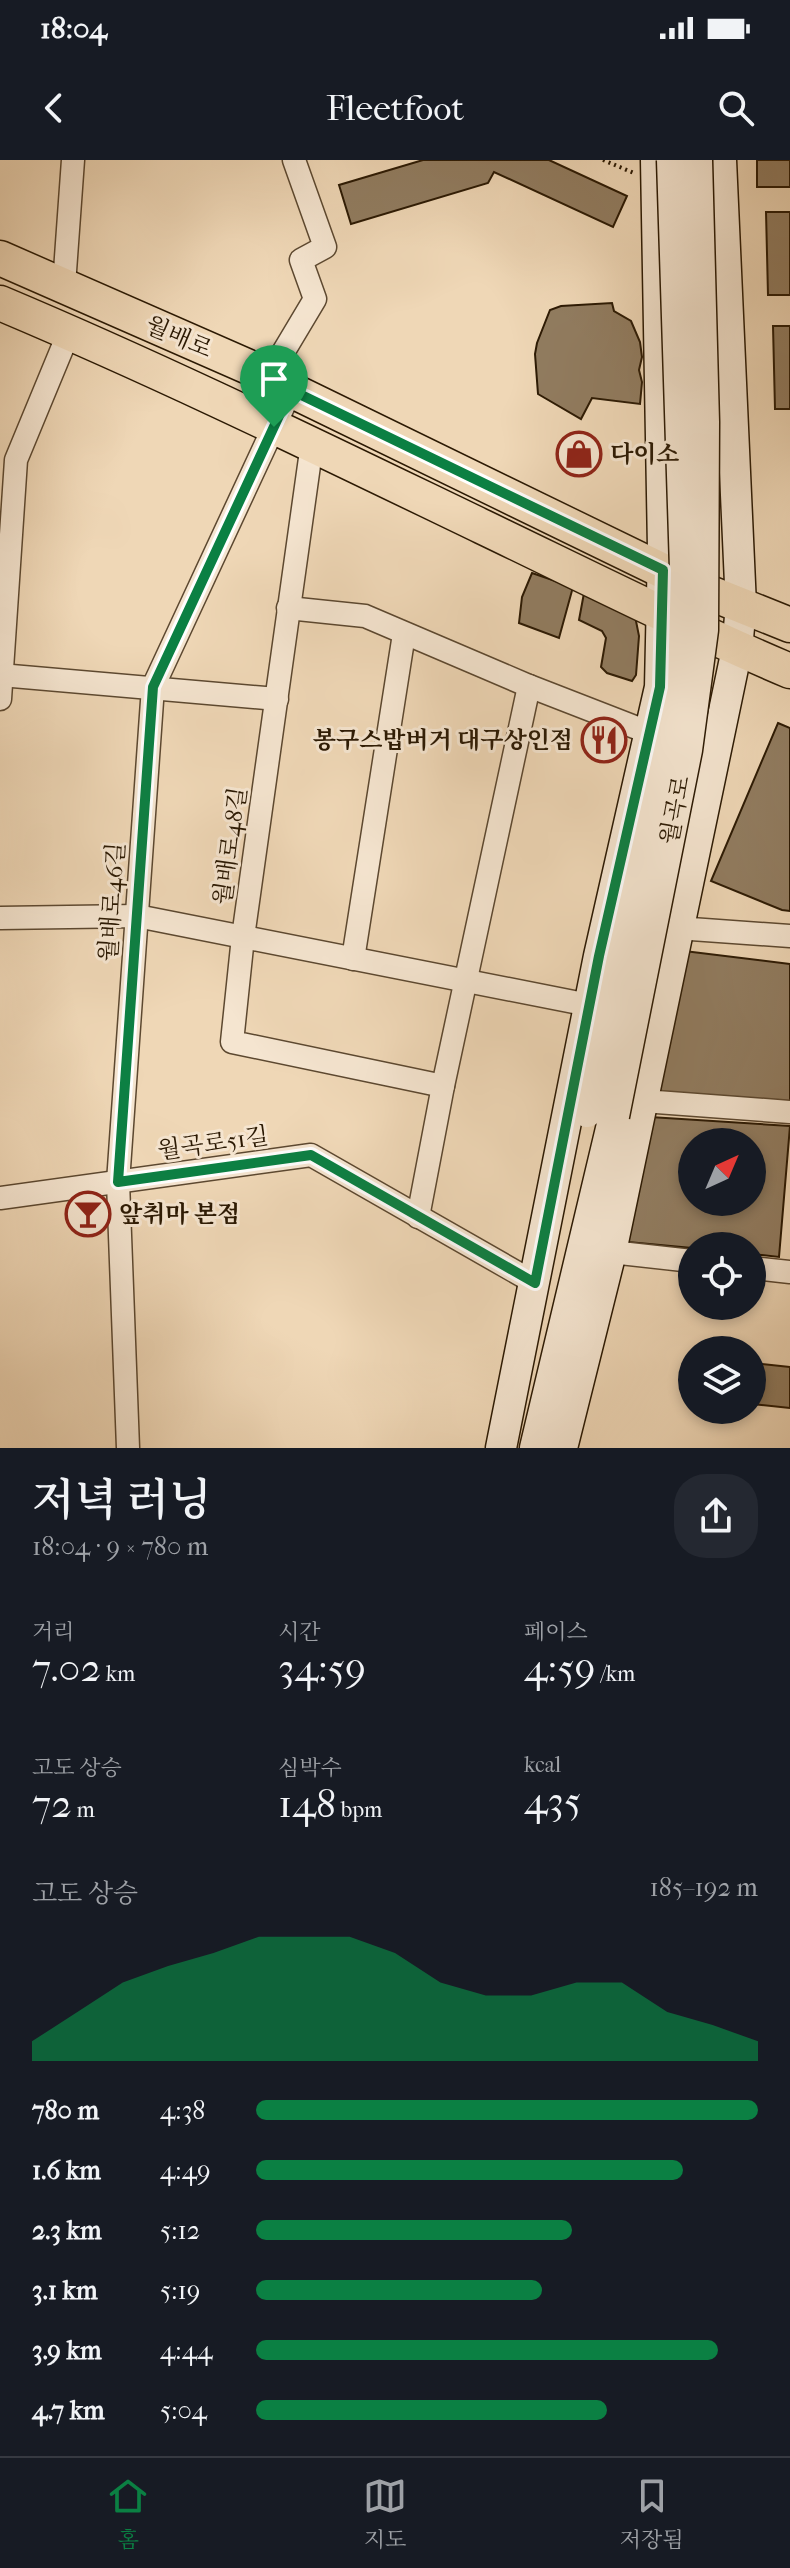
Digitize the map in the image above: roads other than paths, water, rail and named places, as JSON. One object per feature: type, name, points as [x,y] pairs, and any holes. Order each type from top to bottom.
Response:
[{"type":"main road","points":[[501,1448],[589,1005],[660,687],[663,570],[656,160]]},
{"type":"main road","name":"월곡로","points":[[535,1448],[600,1114],[676,663],[685,569],[672,160]]},
{"type":"main road","name":"월곡로","points":[[516,1448],[687,750],[703,630],[704,422],[697,160]]},
{"type":"main road","points":[[562,1448],[611,1252],[737,649],[741,606],[721,160]]},
{"type":"main road","name":"월배로","points":[[0,258],[280,383],[663,570],[790,625]]},
{"type":"main road","name":"월배로","points":[[0,303],[312,444],[662,614],[790,671]]},
{"type":"street","points":[[64,285],[73,160]]},
{"type":"street","name":"월배로46길","points":[[128,1448],[118,1182],[153,687],[274,427],[280,383],[315,299],[301,260],[325,247],[294,160]]},
{"type":"street","points":[[0,699],[16,460],[69,332]]},
{"type":"street","name":"월배로48길","points":[[312,444],[243,937],[232,1042],[443,1086]]},
{"type":"street","points":[[288,608],[365,616],[529,686],[650,733]]},
{"type":"street","points":[[353,959],[404,634]]},
{"type":"street","points":[[1,675],[277,699]]},
{"type":"street","points":[[418,1217],[529,686]]},
{"type":"street","points":[[0,918],[137,916],[589,1005]]},
{"type":"street","points":[[677,928],[790,936]]},
{"type":"street","points":[[643,1101],[790,1112]]},
{"type":"street","name":"월곡로51길","points":[[0,1198],[311,1155],[535,1283]]},
{"type":"street","points":[[611,1252],[678,1259]]},
{"type":"street","points":[[766,1269],[790,1272]]},
{"type":"place","name":"다이소","points":[[579,454]]},
{"type":"place","name":"봉구스밥버거 대구상인점","points":[[604,740]]},
{"type":"place","name":"앞취마 본점","points":[[88,1214]]}]
